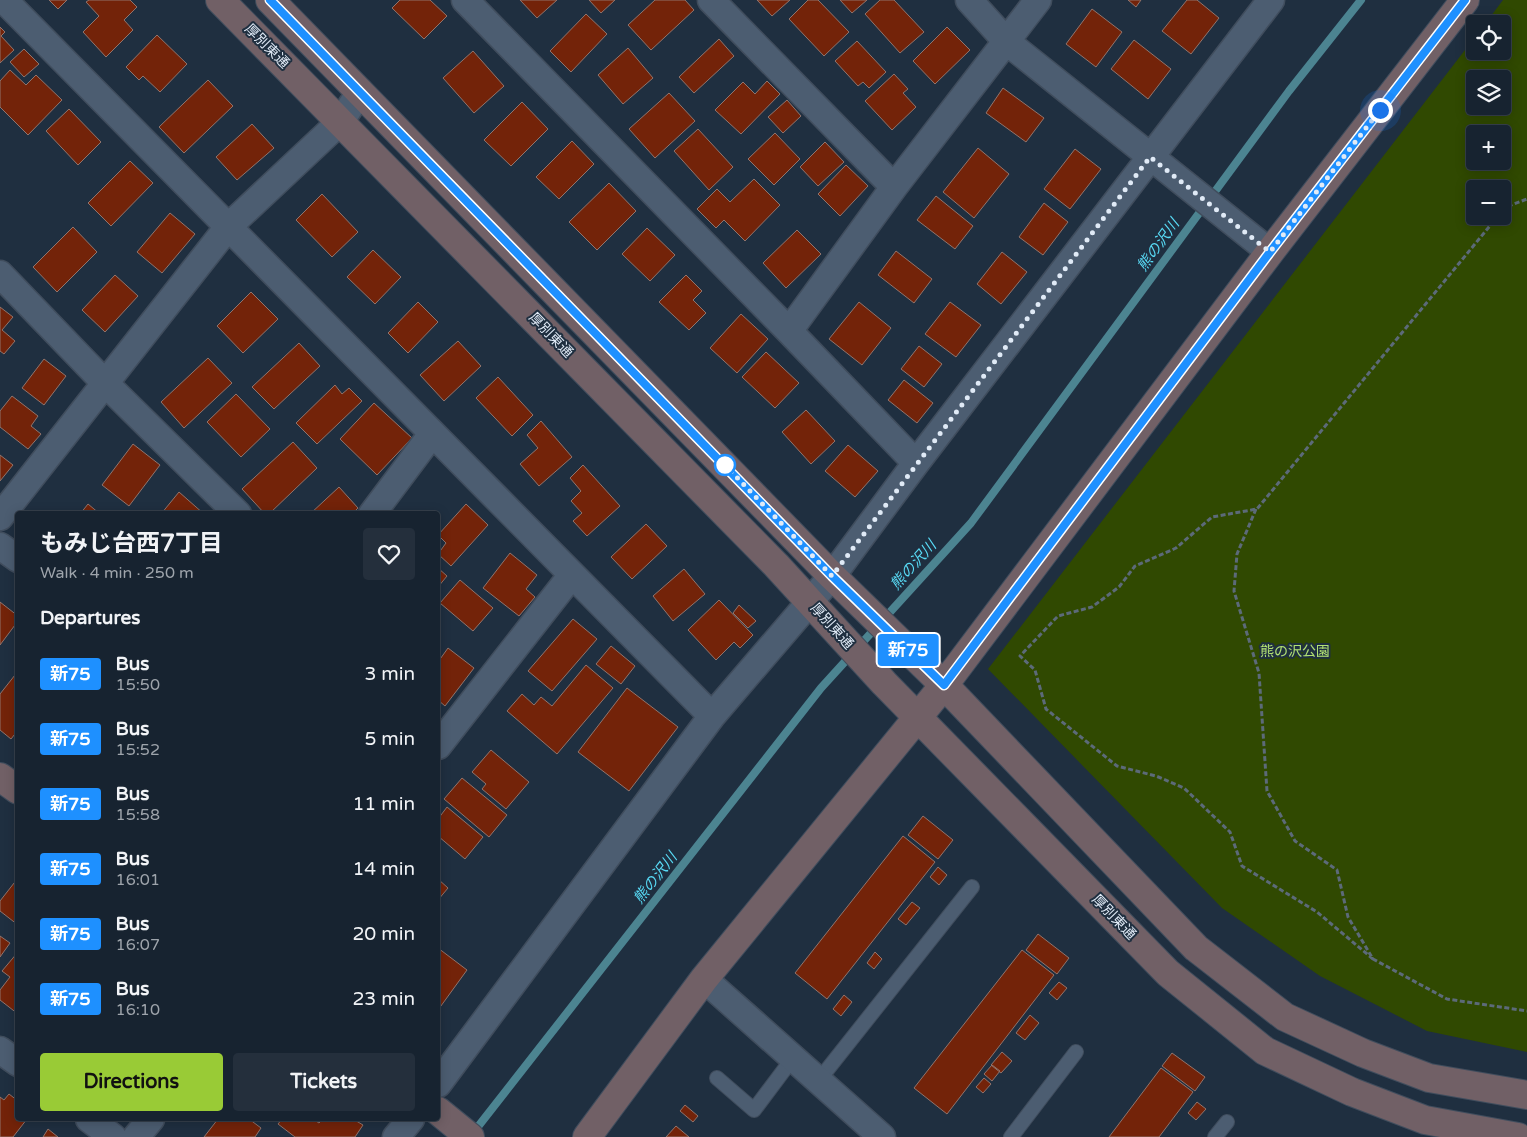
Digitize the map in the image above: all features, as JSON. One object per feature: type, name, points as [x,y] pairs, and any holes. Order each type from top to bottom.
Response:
[{"type":"street","points":[[4,0],[571,576],[712,716]]},
{"type":"street","name":"厚別東通","points":[[220,0],[776,565],[884,683],[919,716],[1168,973],[1265,1051],[1352,1092],[1425,1120],[1518,1137]]},
{"type":"street","points":[[270,0],[832,576],[944,685],[1196,948],[1285,1017],[1364,1053],[1429,1078],[1527,1095]]},
{"type":"street","points":[[465,0],[916,462]]},
{"type":"street","points":[[711,0],[894,187]]},
{"type":"street","points":[[969,0],[1007,42],[1270,252]]},
{"type":"street","points":[[789,330],[894,187],[1038,0]]},
{"type":"street","points":[[440,1081],[712,716],[832,576],[916,462],[1271,0]]},
{"type":"street","points":[[587,1137],[704,980],[944,685],[1270,252],[1465,0]]},
{"type":"street","points":[[0,517],[228,226],[341,121],[360,92]]},
{"type":"street","points":[[0,274],[106,384],[235,511]]},
{"type":"street","points":[[374,511],[432,434]]},
{"type":"street","points":[[0,546],[15,557]]},
{"type":"street","points":[[440,743],[571,576]]},
{"type":"street","points":[[0,777],[15,788]]},
{"type":"street","points":[[704,980],[882,1137]]},
{"type":"street","points":[[0,1050],[15,1061]]},
{"type":"street","points":[[92,1121],[113,1137]]},
{"type":"street","points":[[136,1137],[149,1121]]},
{"type":"street","points":[[396,1137],[409,1121]]},
{"type":"lane","points":[[819,1080],[972,887]]},
{"type":"lane","points":[[1011,1137],[1076,1052]]},
{"type":"lane","points":[[717,1078],[754,1110],[793,1058]]},
{"type":"lane","points":[[1215,1137],[1227,1122]]},
{"type":"path","points":[[1511,205],[1527,200]]},
{"type":"path","points":[[1373,958],[1348,917],[1337,870],[1295,841],[1267,791],[1259,673],[1234,591],[1237,554],[1256,509],[1491,225]]},
{"type":"path","points":[[1256,509],[1212,517],[1176,548],[1135,566],[1119,587],[1092,607],[1058,616],[1020,656],[1035,670],[1046,709],[1117,766],[1156,776],[1184,788],[1230,832],[1242,866],[1317,912],[1373,958],[1447,999],[1527,1011]]},
{"type":"green space","name":"熊の沢公園","points":[[1503,0],[1527,0],[1527,1052],[1427,1031],[1320,976],[1222,908],[988,669],[1466,49],[1466,60],[1511,60],[1511,15],[1492,15]]},
{"type":"building","points":[[49,0],[67,0],[58,9]]},
{"type":"building","points":[[89,0],[130,0],[137,7],[124,20],[133,30],[106,57],[83,32],[99,16],[86,2]]},
{"type":"building","points":[[400,0],[430,0],[447,16],[424,39],[392,8]]},
{"type":"building","points":[[520,0],[557,0],[537,18]]},
{"type":"building","points":[[589,0],[615,0],[601,13]]},
{"type":"building","points":[[655,0],[685,0],[694,10],[651,50],[628,25]]},
{"type":"building","points":[[757,0],[790,0],[772,16]]},
{"type":"building","points":[[808,0],[818,0],[849,32],[824,56],[789,19]]},
{"type":"building","points":[[840,0],[867,0],[852,13]]},
{"type":"building","points":[[880,0],[894,0],[924,32],[900,53],[865,14]]},
{"type":"building","points":[[1128,0],[1141,0],[1136,7]]},
{"type":"building","points":[[1187,0],[1197,0],[1219,18],[1191,54],[1162,31]]},
{"type":"building","points":[[1092,9],[1122,32],[1096,67],[1066,44]]},
{"type":"building","points":[[586,14],[607,34],[571,72],[550,51]]},
{"type":"building","points":[[0,27],[5,32],[1,36],[14,50],[0,63]]},
{"type":"building","points":[[947,27],[970,50],[935,84],[913,61]]},
{"type":"building","points":[[157,35],[187,64],[160,92],[143,76],[139,80],[126,67]]},
{"type":"building","points":[[719,39],[734,56],[694,93],[679,77]]},
{"type":"building","points":[[1134,40],[1171,69],[1148,99],[1111,69]]},
{"type":"building","points":[[857,41],[886,72],[869,88],[863,82],[858,86],[835,61]]},
{"type":"building","points":[[628,48],[653,78],[623,104],[598,75]]},
{"type":"building","points":[[24,49],[39,64],[24,77],[10,62]]},
{"type":"building","points":[[473,51],[504,86],[474,113],[443,78]]},
{"type":"building","points":[[10,70],[26,85],[36,75],[62,100],[28,135],[0,107],[0,81]]},
{"type":"building","points":[[894,74],[908,89],[903,93],[916,107],[892,130],[865,101]]},
{"type":"building","points":[[208,80],[233,106],[184,153],[159,127]]},
{"type":"building","points":[[767,81],[780,94],[741,134],[715,110],[743,82],[755,94]]},
{"type":"building","points":[[1003,88],[1044,118],[1026,142],[986,113]]},
{"type":"building","points":[[669,93],[695,121],[655,158],[629,129]]},
{"type":"building","points":[[787,100],[801,116],[783,133],[768,117]]},
{"type":"building","points":[[522,102],[548,129],[511,166],[484,140]]},
{"type":"building","points":[[69,109],[101,142],[78,165],[46,131]]},
{"type":"building","points":[[252,124],[274,148],[237,180],[216,157]]},
{"type":"building","points":[[698,129],[733,167],[709,190],[674,151]]},
{"type":"building","points":[[775,133],[800,159],[774,185],[748,159]]},
{"type":"building","points":[[572,141],[594,164],[559,199],[536,177]]},
{"type":"building","points":[[825,142],[844,162],[818,186],[800,167]]},
{"type":"building","points":[[978,148],[1009,174],[974,218],[943,192]]},
{"type":"building","points":[[1075,149],[1101,169],[1070,209],[1044,189]]},
{"type":"building","points":[[130,161],[153,183],[111,226],[88,203]]},
{"type":"building","points":[[846,165],[868,186],[840,216],[818,194]]},
{"type":"building","points":[[754,179],[780,205],[745,241],[724,220],[716,228],[697,209],[717,189],[730,202]]},
{"type":"building","points":[[609,183],[636,211],[597,250],[569,222]]},
{"type":"building","points":[[322,194],[358,232],[332,257],[296,220]]},
{"type":"building","points":[[936,196],[973,226],[955,249],[917,220]]},
{"type":"building","points":[[1044,203],[1068,222],[1043,255],[1019,237]]},
{"type":"building","points":[[170,213],[195,234],[162,273],[137,252]]},
{"type":"building","points":[[73,227],[97,252],[57,292],[33,267]]},
{"type":"building","points":[[647,228],[675,255],[650,281],[622,254]]},
{"type":"building","points":[[797,230],[821,254],[786,288],[763,263]]},
{"type":"building","points":[[373,250],[401,277],[375,304],[347,277]]},
{"type":"building","points":[[896,251],[932,279],[914,303],[878,275]]},
{"type":"building","points":[[1002,252],[1027,272],[1001,304],[977,284]]},
{"type":"building","points":[[115,275],[138,296],[105,332],[82,310]]},
{"type":"building","points":[[686,275],[702,291],[693,300],[706,313],[689,330],[659,302]]},
{"type":"building","points":[[251,292],[278,319],[243,353],[217,326]]},
{"type":"building","points":[[418,302],[438,322],[408,353],[388,333]]},
{"type":"building","points":[[859,302],[891,328],[862,365],[829,339]]},
{"type":"building","points":[[950,302],[981,325],[956,357],[925,334]]},
{"type":"building","points":[[0,307],[13,317],[2,330],[15,341],[4,354],[0,351]]},
{"type":"building","points":[[741,314],[768,339],[737,373],[710,348]]},
{"type":"building","points":[[458,341],[481,366],[444,401],[420,375]]},
{"type":"building","points":[[299,343],[320,366],[274,409],[252,387]]},
{"type":"building","points":[[919,346],[942,364],[924,387],[901,369]]},
{"type":"building","points":[[766,352],[799,383],[775,408],[742,377]]},
{"type":"building","points":[[208,358],[232,383],[184,428],[161,402]]},
{"type":"building","points":[[44,359],[66,376],[44,405],[22,388]]},
{"type":"building","points":[[498,377],[533,415],[512,436],[476,398]]},
{"type":"building","points":[[904,380],[933,403],[917,423],[888,400]]},
{"type":"building","points":[[335,385],[342,394],[349,388],[362,401],[317,444],[296,423]]},
{"type":"building","points":[[236,394],[270,429],[241,457],[207,422]]},
{"type":"building","points":[[12,396],[38,416],[31,426],[41,434],[28,449],[0,427],[0,411]]},
{"type":"building","points":[[374,403],[412,438],[377,475],[340,439]]},
{"type":"building","points":[[806,410],[835,441],[811,464],[782,432]]},
{"type":"building","points":[[541,421],[572,457],[539,486],[520,464],[538,448],[527,435]]},
{"type":"building","points":[[293,442],[317,468],[272,511],[262,511],[242,489]]},
{"type":"building","points":[[133,444],[160,465],[129,506],[102,485]]},
{"type":"building","points":[[848,445],[878,471],[855,497],[825,471]]},
{"type":"building","points":[[0,455],[13,465],[0,481]]},
{"type":"building","points":[[583,465],[620,506],[587,536],[573,521],[582,513],[571,501],[581,491],[570,478]]},
{"type":"building","points":[[339,487],[358,508],[355,511],[313,511]]},
{"type":"building","points":[[179,492],[201,511],[163,511]]},
{"type":"building","points":[[88,504],[96,511],[82,511]]},
{"type":"building","points":[[466,504],[488,525],[451,566],[440,556],[440,551],[446,543],[440,537],[440,533]]},
{"type":"building","points":[[646,524],[667,546],[632,579],[611,557]]},
{"type":"building","points":[[510,553],[537,575],[526,589],[535,597],[519,616],[483,588]]},
{"type":"building","points":[[684,569],[705,594],[673,621],[653,596]]},
{"type":"building","points":[[440,570],[447,576],[440,585]]},
{"type":"building","points":[[460,580],[493,608],[473,631],[440,603]]},
{"type":"building","points":[[719,600],[753,635],[740,648],[734,642],[716,660],[688,630]]},
{"type":"building","points":[[0,602],[15,614],[15,625],[0,645]]},
{"type":"building","points":[[739,605],[756,621],[748,628],[733,613]]},
{"type":"building","points":[[573,619],[597,639],[552,691],[528,671]]},
{"type":"building","points":[[611,646],[635,666],[621,684],[596,664]]},
{"type":"building","points":[[448,648],[474,668],[445,706],[440,702],[440,659]]},
{"type":"building","points":[[586,665],[613,688],[557,754],[507,711],[522,694],[534,705],[541,697],[552,706]]},
{"type":"building","points":[[15,675],[15,734],[11,739],[0,730],[0,694]]},
{"type":"building","points":[[627,688],[678,727],[629,791],[578,752]]},
{"type":"building","points":[[491,750],[529,782],[506,809],[482,789],[486,784],[472,772]]},
{"type":"building","points":[[462,778],[507,815],[489,837],[444,799]]},
{"type":"building","points":[[447,807],[483,837],[465,859],[440,838],[440,816]]},
{"type":"building","points":[[923,816],[953,840],[938,859],[908,835]]},
{"type":"building","points":[[903,836],[935,862],[827,999],[795,973]]},
{"type":"building","points":[[938,867],[947,875],[939,885],[930,877]]},
{"type":"building","points":[[440,881],[448,888],[440,898]]},
{"type":"building","points":[[15,882],[15,923],[0,911],[0,901]]},
{"type":"building","points":[[912,902],[920,908],[906,925],[898,919]]},
{"type":"building","points":[[1038,934],[1069,958],[1057,974],[1026,950]]},
{"type":"building","points":[[0,936],[10,943],[0,957]]},
{"type":"building","points":[[440,950],[467,970],[440,1007]]},
{"type":"building","points":[[1022,950],[1054,975],[947,1114],[914,1088]]},
{"type":"building","points":[[875,952],[882,959],[874,969],[867,963]]},
{"type":"building","points":[[15,956],[15,1012],[0,1000],[0,990],[10,977],[2,971]]},
{"type":"building","points":[[1059,982],[1067,988],[1057,1000],[1049,993]]},
{"type":"building","points":[[844,995],[852,1002],[841,1016],[833,1009]]},
{"type":"building","points":[[1030,1015],[1039,1023],[1025,1040],[1016,1033]]},
{"type":"building","points":[[1002,1052],[1012,1061],[1001,1073],[991,1065]]},
{"type":"building","points":[[1172,1053],[1205,1077],[1195,1091],[1162,1066]]},
{"type":"building","points":[[992,1065],[1000,1071],[992,1081],[984,1074]]},
{"type":"building","points":[[1161,1068],[1193,1092],[1159,1137],[1109,1137]]},
{"type":"building","points":[[984,1078],[991,1084],[983,1093],[976,1087]]},
{"type":"building","points":[[9,1094],[15,1099],[15,1121],[25,1121],[13,1137],[0,1137],[0,1097],[4,1100]]},
{"type":"building","points":[[1197,1102],[1206,1109],[1196,1120],[1188,1113]]},
{"type":"building","points":[[685,1105],[698,1116],[693,1122],[680,1111]]},
{"type":"building","points":[[216,1121],[252,1121],[261,1128],[255,1137],[204,1137]]},
{"type":"building","points":[[280,1121],[316,1121],[319,1123],[321,1121],[356,1121],[363,1125],[355,1137],[295,1137],[278,1124]]},
{"type":"building","points":[[676,1126],[689,1137],[666,1137]]},
{"type":"building","points":[[48,1129],[58,1137],[43,1137]]},
{"type":"waterway","name":"熊の沢川","points":[[473,1133],[821,688],[971,523],[1289,91],[1361,0]]},
{"type":"bus line","name":"新75","points":[[270,0],[832,576],[944,685],[1270,252],[1465,0]]},
{"type":"route","points":[[725,465],[832,576],[916,462],[1150,157],[1270,252],[1380,110]]}]
